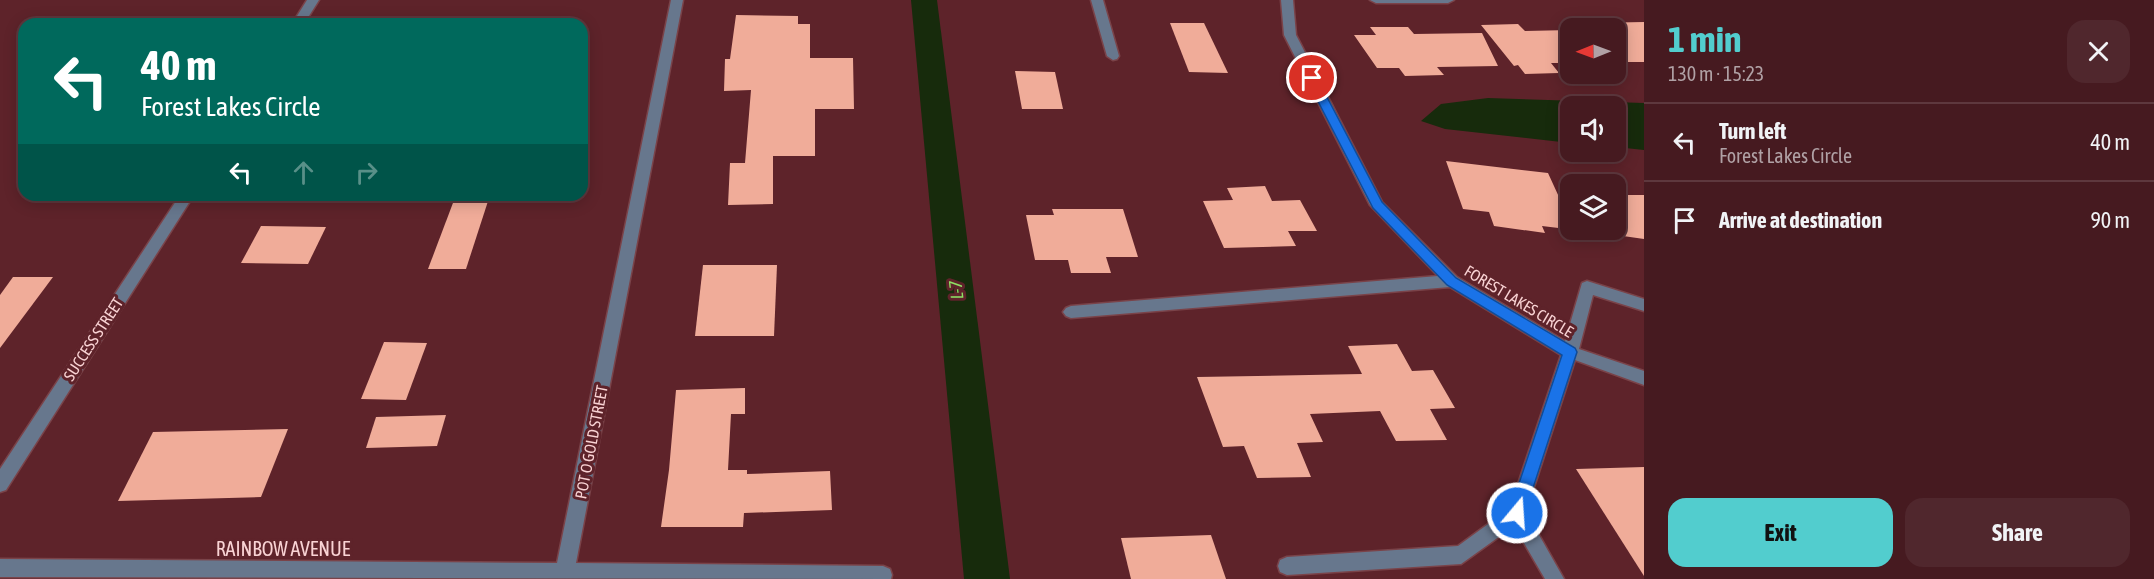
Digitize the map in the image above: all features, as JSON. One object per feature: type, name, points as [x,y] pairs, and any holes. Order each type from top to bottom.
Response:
[{"type":"street","points":[[302,18],[313,0]]},
{"type":"street","name":"POT O GOLD STREET","points":[[565,572],[677,0]]},
{"type":"street","points":[[1097,0],[1113,56]]},
{"type":"street","name":"FOREST LAKES CIRCLE","points":[[1287,0],[1290,35],[1377,205],[1452,281],[1570,352],[1644,378]]},
{"type":"street","points":[[1376,0],[1448,0]]},
{"type":"street","name":"SUCCESS STREET","points":[[0,484],[183,201]]},
{"type":"street","points":[[1071,312],[1452,281]]},
{"type":"street","points":[[1287,566],[1461,555],[1517,513],[1570,352],[1587,287],[1644,305]]},
{"type":"street","points":[[1517,513],[1555,579]]},
{"type":"street","name":"RAINBOW AVENUE","points":[[0,568],[565,572]]},
{"type":"street","points":[[565,572],[883,575]]},
{"type":"shaded area","points":[[1488,98],[1560,100],[1560,142],[1445,129],[1421,121],[1441,104]]},
{"type":"shaded area","points":[[1626,102],[1644,103],[1644,150],[1626,148]]},
{"type":"building","points":[[736,15],[798,16],[798,24],[810,24],[810,58],[853,58],[854,109],[815,109],[815,156],[773,156],[773,204],[728,205],[730,163],[745,163],[751,90],[724,91],[725,59],[730,59]]},
{"type":"building","points":[[1626,22],[1644,22],[1644,62],[1626,62]]},
{"type":"building","points":[[1170,23],[1204,23],[1228,73],[1189,72]]},
{"type":"building","points":[[1518,24],[1525,31],[1560,30],[1560,63],[1551,63],[1559,73],[1525,74],[1518,65],[1514,66],[1481,25]]},
{"type":"building","points":[[1370,27],[1408,27],[1414,34],[1482,33],[1498,66],[1437,67],[1444,75],[1405,76],[1399,68],[1377,68],[1354,35],[1376,35]]},
{"type":"building","points":[[1015,71],[1055,72],[1063,109],[1022,109]]},
{"type":"building","points":[[1446,161],[1548,173],[1560,199],[1560,228],[1542,226],[1545,233],[1494,226],[1489,212],[1463,209]]},
{"type":"building","points":[[1265,186],[1272,201],[1300,200],[1317,231],[1288,231],[1296,246],[1224,248],[1203,201],[1233,200],[1227,188]]},
{"type":"building","points":[[1626,195],[1644,195],[1644,239],[1626,236]]},
{"type":"building","points":[[454,201],[488,201],[466,269],[428,269]]},
{"type":"building","points":[[1052,209],[1123,209],[1138,257],[1106,257],[1111,273],[1071,273],[1068,260],[1035,260],[1026,215],[1054,215]]},
{"type":"building","points":[[261,226],[326,227],[308,264],[241,263]]},
{"type":"building","points":[[703,265],[777,265],[774,336],[695,336]]},
{"type":"building","points":[[13,277],[53,277],[0,348],[0,295]]},
{"type":"building","points":[[384,342],[427,343],[406,400],[361,399]]},
{"type":"building","points":[[1397,344],[1412,371],[1433,370],[1455,408],[1430,409],[1447,440],[1396,441],[1380,411],[1310,414],[1323,442],[1297,443],[1311,477],[1257,478],[1244,446],[1223,447],[1197,377],[1362,374],[1348,346]]},
{"type":"building","points":[[745,388],[745,414],[731,414],[728,470],[747,470],[747,474],[830,471],[832,510],[744,513],[743,527],[661,527],[676,390]]},
{"type":"building","points":[[446,415],[437,446],[366,448],[376,417]]},
{"type":"building","points":[[288,429],[261,497],[118,501],[153,432]]},
{"type":"building","points":[[1644,467],[1644,576],[1576,469]]},
{"type":"building","points":[[1211,535],[1226,579],[1131,579],[1121,538]]},
{"type":"waterway","name":"L-7","points":[[924,0],[987,579]]},
{"type":"route","points":[[1312,78],[1377,205],[1452,281],[1570,352],[1517,513]]}]
